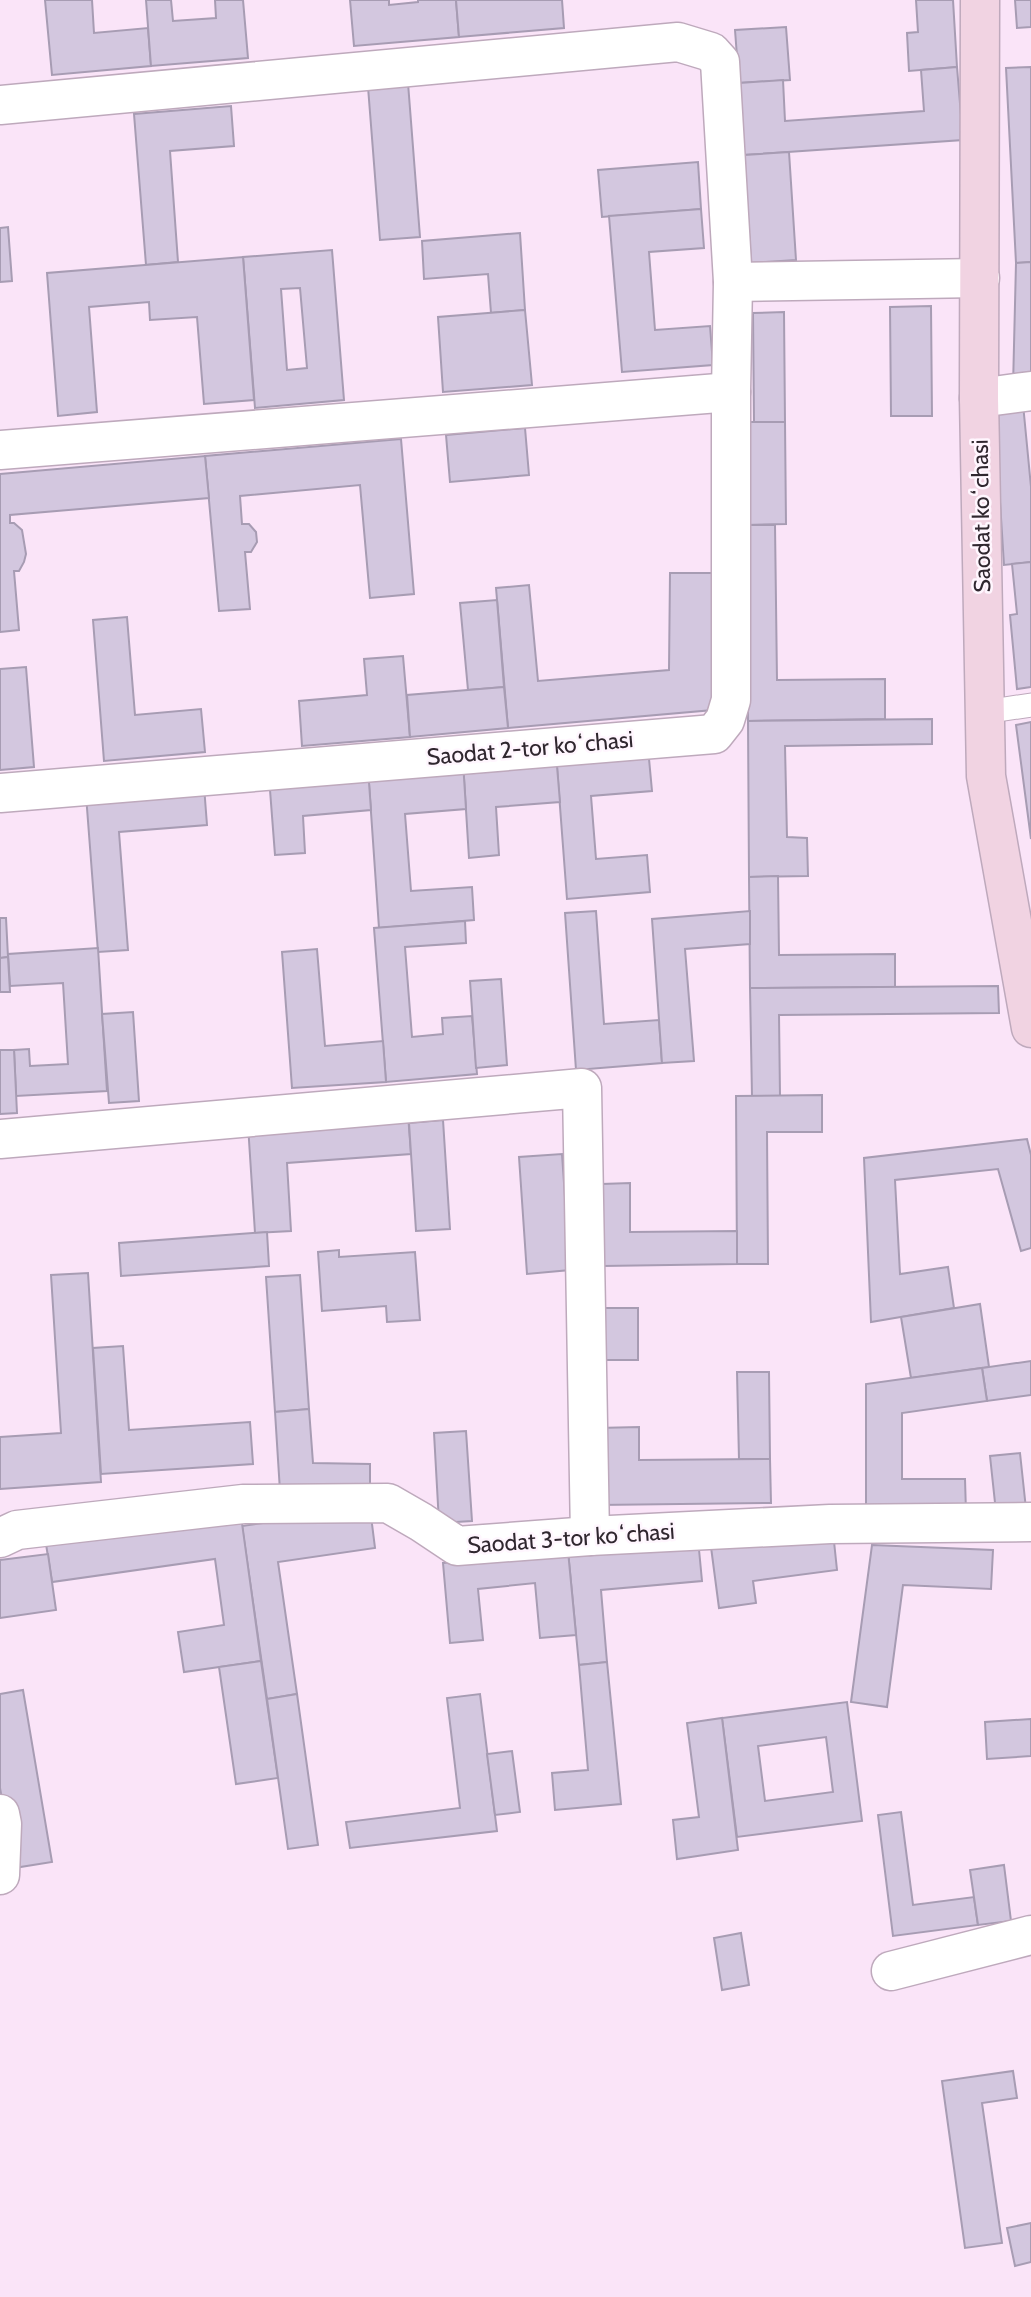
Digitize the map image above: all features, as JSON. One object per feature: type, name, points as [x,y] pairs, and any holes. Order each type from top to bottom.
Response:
[{"type":"street","name":"Saodat koʻchasi","points":[[980,0],[979,398],[986,776],[1031,1028]]},
{"type":"street","points":[[0,105],[678,41],[711,52],[720,62],[733,282],[731,392],[0,450]]},
{"type":"street","points":[[733,282],[980,278]]},
{"type":"street","points":[[979,398],[1031,391]]},
{"type":"street","name":"Saodat 2-tor koʻchasi","points":[[0,793],[714,734],[725,720],[731,701],[731,392]]},
{"type":"street","points":[[0,1139],[582,1088],[590,1536]]},
{"type":"street","name":"Saodat 3-tor koʻchasi","points":[[0,1538],[17,1530],[243,1504],[388,1503],[457,1546],[590,1536],[830,1524],[1031,1522]]},
{"type":"street","points":[[0,1814],[0,1875]]},
{"type":"street","points":[[891,1970],[1031,1935]]},
{"type":"lane","points":[[985,712],[1031,705]]},
{"type":"building","points":[[45,0],[92,0],[94,33],[148,28],[151,66],[52,75]]},
{"type":"building","points":[[146,0],[171,0],[173,21],[216,18],[215,0],[243,0],[248,58],[151,66]]},
{"type":"building","points":[[350,0],[389,0],[389,5],[418,0],[456,0],[459,37],[354,46]]},
{"type":"building","points":[[456,0],[562,0],[564,28],[459,37]]},
{"type":"building","points":[[916,0],[953,0],[957,67],[909,71],[907,33],[918,32]]},
{"type":"building","points":[[1015,0],[1031,0],[1031,27],[1017,28]]},
{"type":"building","points":[[786,27],[790,80],[739,83],[735,30]]},
{"type":"building","points":[[957,67],[963,140],[744,155],[739,83],[783,80],[785,121],[924,111],[921,70]]},
{"type":"building","points":[[1031,67],[1031,262],[1016,263],[1006,68]]},
{"type":"building","points":[[408,83],[420,237],[380,240],[368,87]]},
{"type":"building","points":[[231,106],[234,146],[170,151],[178,262],[146,265],[134,114]]},
{"type":"building","points":[[789,152],[796,260],[751,263],[744,155]]},
{"type":"building","points":[[698,162],[701,209],[602,217],[598,170]]},
{"type":"building","points":[[701,209],[704,248],[649,252],[655,330],[710,326],[713,365],[622,372],[609,216]]},
{"type":"building","points":[[8,227],[12,281],[0,282],[0,228]]},
{"type":"building","points":[[520,233],[525,310],[491,313],[488,274],[424,279],[422,241]]},
{"type":"building","points":[[332,250],[344,400],[255,408],[243,257]],"holes":[[[300,288],[307,368],[287,370],[281,289]]]},
{"type":"building","points":[[243,257],[254,400],[204,404],[197,317],[150,320],[149,302],[89,307],[97,412],[58,416],[47,273]]},
{"type":"building","points":[[1031,262],[1031,384],[1013,387],[1016,263]]},
{"type":"building","points":[[931,306],[932,416],[891,416],[890,307]]},
{"type":"building","points":[[525,310],[532,385],[443,392],[438,317]]},
{"type":"building","points":[[784,312],[785,422],[754,422],[753,313]]},
{"type":"building","points":[[1023,404],[1031,487],[1031,562],[1004,565],[994,407]]},
{"type":"building","points":[[746,422],[785,422],[786,524],[746,525]]},
{"type":"building","points":[[525,428],[529,475],[450,482],[446,435]]},
{"type":"building","points":[[401,439],[414,594],[370,598],[360,485],[240,496],[242,524],[249,524],[256,532],[257,542],[251,552],[245,552],[250,609],[219,611],[205,456]]},
{"type":"building","points":[[205,456],[209,498],[10,515],[10,523],[22,530],[26,554],[19,571],[14,571],[19,630],[0,632],[0,474]]},
{"type":"building","points":[[746,525],[775,525],[777,680],[885,679],[885,719],[748,721]]},
{"type":"building","points":[[1031,562],[1031,687],[1017,689],[1010,615],[1017,614],[1012,564]]},
{"type":"building","points":[[670,573],[715,573],[713,710],[508,728],[496,588],[529,585],[538,681],[669,670]]},
{"type":"building","points":[[497,600],[504,687],[468,690],[460,603]]},
{"type":"building","points":[[127,617],[135,715],[201,709],[205,752],[104,761],[93,620]]},
{"type":"building","points":[[403,656],[410,737],[302,746],[299,701],[367,695],[364,659]]},
{"type":"building","points":[[26,667],[34,767],[0,770],[0,669]]},
{"type":"building","points":[[504,687],[508,728],[410,737],[407,695]]},
{"type":"building","points":[[932,719],[932,744],[785,746],[787,837],[807,838],[808,876],[749,877],[748,721]]},
{"type":"building","points":[[1031,722],[1031,839],[1016,725]]},
{"type":"building","points":[[648,748],[652,791],[591,796],[596,859],[647,855],[650,892],[567,899],[556,754]]},
{"type":"building","points":[[556,754],[560,802],[496,807],[499,855],[469,858],[463,762]]},
{"type":"building","points":[[463,762],[466,809],[405,814],[411,891],[472,887],[474,920],[379,928],[368,769]]},
{"type":"building","points":[[368,769],[371,810],[303,816],[305,853],[275,855],[269,777]]},
{"type":"building","points":[[204,786],[207,825],[119,832],[128,950],[98,952],[86,795]]},
{"type":"building","points":[[778,876],[779,955],[895,954],[895,987],[750,988],[749,877]]},
{"type":"building","points":[[596,911],[604,1024],[659,1020],[662,1063],[576,1070],[565,913]]},
{"type":"building","points":[[750,911],[750,944],[685,949],[694,1061],[662,1063],[652,919]]},
{"type":"building","points":[[0,918],[6,918],[8,957],[0,958]]},
{"type":"building","points":[[465,921],[466,943],[405,947],[412,1037],[443,1034],[442,1018],[472,1016],[477,1074],[386,1082],[374,928]]},
{"type":"building","points":[[98,948],[107,1091],[16,1096],[14,1050],[29,1049],[30,1066],[68,1064],[63,983],[10,986],[8,954]]},
{"type":"building","points":[[317,949],[325,1046],[383,1041],[386,1082],[292,1088],[282,952]]},
{"type":"building","points":[[8,957],[10,992],[0,992],[0,958]]},
{"type":"building","points":[[501,979],[507,1065],[476,1068],[470,981]]},
{"type":"building","points":[[998,986],[999,1013],[779,1015],[780,1096],[752,1096],[750,988]]},
{"type":"building","points":[[133,1012],[139,1101],[109,1103],[102,1014]]},
{"type":"building","points":[[0,1050],[14,1050],[17,1113],[0,1114]]},
{"type":"building","points":[[822,1095],[822,1132],[767,1132],[768,1264],[737,1264],[736,1096]]},
{"type":"building","points":[[408,1114],[411,1154],[287,1163],[291,1231],[255,1233],[248,1125]]},
{"type":"building","points":[[443,1120],[450,1229],[416,1231],[409,1123]]},
{"type":"building","points":[[1027,1139],[1031,1155],[1031,1248],[1021,1251],[998,1169],[895,1180],[900,1274],[948,1267],[954,1308],[871,1322],[864,1158]]},
{"type":"building","points":[[562,1154],[570,1270],[527,1274],[519,1157]]},
{"type":"building","points":[[630,1183],[630,1232],[737,1231],[737,1264],[603,1266],[602,1184]]},
{"type":"building","points":[[267,1232],[269,1266],[121,1276],[119,1243]]},
{"type":"building","points":[[339,1250],[339,1257],[415,1252],[420,1320],[387,1322],[386,1306],[322,1311],[318,1252]]},
{"type":"building","points":[[88,1273],[101,1482],[0,1489],[0,1437],[61,1433],[51,1275]]},
{"type":"building","points":[[300,1275],[309,1409],[275,1412],[266,1277]]},
{"type":"building","points":[[980,1304],[989,1367],[911,1378],[901,1317]]},
{"type":"building","points":[[597,1308],[638,1308],[638,1360],[597,1360]]},
{"type":"building","points":[[123,1346],[129,1430],[250,1422],[253,1464],[101,1474],[93,1348]]},
{"type":"building","points":[[1031,1361],[1031,1395],[987,1401],[982,1368]]},
{"type":"building","points":[[982,1368],[987,1401],[902,1413],[902,1479],[965,1479],[966,1512],[866,1512],[866,1384]]},
{"type":"building","points":[[737,1372],[769,1372],[770,1459],[739,1459]]},
{"type":"building","points":[[309,1409],[313,1463],[370,1464],[370,1492],[280,1491],[275,1412]]},
{"type":"building","points":[[639,1427],[639,1460],[770,1459],[771,1503],[598,1505],[597,1428]]},
{"type":"building","points":[[466,1431],[472,1521],[439,1523],[434,1433]]},
{"type":"building","points":[[1020,1453],[1026,1509],[996,1512],[990,1456]]},
{"type":"building","points":[[370,1508],[375,1548],[278,1562],[297,1694],[267,1699],[242,1526]]},
{"type":"building","points":[[241,1516],[261,1661],[184,1672],[178,1632],[224,1625],[215,1559],[52,1582],[46,1544]]},
{"type":"building","points":[[833,1532],[837,1570],[753,1581],[756,1603],[719,1608],[711,1547]]},
{"type":"building","points":[[698,1539],[702,1581],[601,1590],[607,1662],[579,1665],[568,1551]]},
{"type":"building","points":[[872,1545],[993,1550],[991,1589],[903,1585],[887,1707],[851,1702]]},
{"type":"building","points":[[568,1551],[576,1635],[540,1638],[535,1583],[478,1589],[483,1640],[450,1643],[443,1563]]},
{"type":"building","points":[[48,1554],[56,1610],[0,1618],[0,1560]]},
{"type":"building","points":[[261,1661],[278,1778],[236,1784],[219,1667]]},
{"type":"building","points":[[607,1662],[621,1804],[555,1810],[552,1773],[588,1770],[579,1665]]},
{"type":"building","points":[[23,1690],[52,1862],[14,1868],[0,1788],[0,1694]]},
{"type":"building","points":[[297,1694],[318,1845],[288,1849],[267,1699]]},
{"type":"building","points":[[480,1694],[497,1831],[350,1848],[346,1822],[460,1808],[447,1698]]},
{"type":"building","points":[[847,1702],[862,1821],[737,1837],[722,1718]],"holes":[[[826,1737],[833,1792],[765,1801],[758,1746]]]},
{"type":"building","points":[[722,1718],[738,1850],[677,1859],[673,1820],[699,1817],[687,1723]]},
{"type":"building","points":[[1031,1719],[1031,1756],[987,1759],[985,1722]]},
{"type":"building","points":[[512,1751],[520,1812],[495,1815],[487,1754]]},
{"type":"building","points":[[901,1812],[913,1905],[974,1897],[978,1925],[893,1936],[878,1815]]},
{"type":"building","points":[[1004,1865],[1011,1921],[978,1925],[970,1870]]},
{"type":"building","points":[[741,1933],[749,1985],[722,1990],[714,1938]]},
{"type":"building","points":[[1013,2071],[1017,2098],[982,2103],[1002,2243],[965,2248],[942,2081]]},
{"type":"building","points":[[1031,2223],[1031,2262],[1015,2266],[1007,2228]]}]
